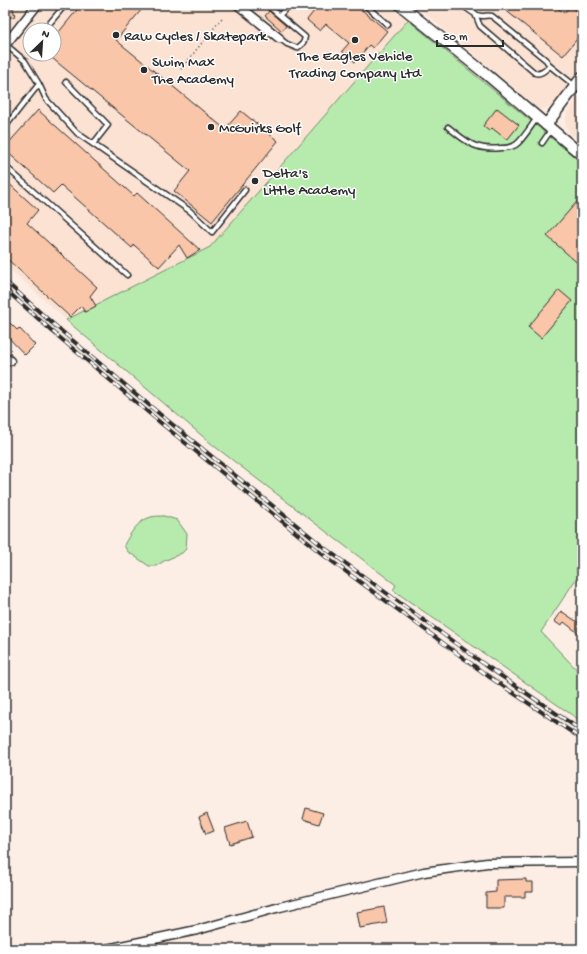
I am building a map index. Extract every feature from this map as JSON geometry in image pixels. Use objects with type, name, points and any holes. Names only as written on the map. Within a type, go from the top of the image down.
[{"type":"street","points":[[5,44],[37,5]]},
{"type":"street","points":[[238,5],[279,38]]},
{"type":"street","points":[[400,5],[582,155]]},
{"type":"street","points":[[549,127],[582,78]]},
{"type":"street","points":[[107,949],[198,930],[280,907],[424,872],[487,863],[582,862]]},
{"type":"lane","points":[[50,22],[64,5]]},
{"type":"lane","points":[[267,5],[305,37],[304,42],[297,48],[287,44],[279,38]]},
{"type":"lane","points":[[280,15],[289,5]]},
{"type":"lane","points":[[365,5],[388,25]]},
{"type":"lane","points":[[462,5],[480,16],[492,16],[546,60],[550,66],[575,87]]},
{"type":"lane","points":[[475,14],[480,26],[535,72],[538,74],[541,73],[550,66]]},
{"type":"lane","points":[[5,44],[25,61],[46,99],[77,133],[190,211],[212,232],[245,190]]},
{"type":"lane","points":[[66,82],[108,125],[93,144]]},
{"type":"lane","points":[[5,127],[39,84]]},
{"type":"lane","points":[[448,127],[471,145],[485,149],[494,149],[514,146],[537,118]]},
{"type":"lane","points":[[542,143],[549,127]]},
{"type":"lane","points":[[5,166],[127,275]]},
{"type":"path","points":[[181,69],[222,18]]},
{"type":"shaded area","points":[[5,5],[387,5],[408,20],[210,247],[66,320],[5,265]]},
{"type":"shaded area","points":[[415,5],[582,5],[582,71],[558,103],[547,108],[539,109]]},
{"type":"shaded area","points":[[582,93],[582,142],[570,133],[565,122],[567,113]]},
{"type":"green space","points":[[408,20],[582,163],[582,583],[576,579],[541,632],[581,674],[582,673],[582,722],[393,590],[396,585],[214,446],[66,320],[210,247]]},
{"type":"green space","points":[[156,516],[164,516],[177,520],[187,534],[186,549],[182,553],[156,566],[149,566],[127,551],[124,545],[131,532],[146,519]]},
{"type":"building","points":[[5,5],[12,5],[15,16],[8,18]]},
{"type":"building","points":[[81,5],[137,5],[142,9],[116,40],[225,129],[241,111],[278,141],[212,222],[174,191],[190,171],[57,62],[62,62],[62,28]]},
{"type":"building","points":[[306,5],[356,5],[387,31],[373,48],[369,45],[355,62],[342,51],[349,43],[326,24],[320,31],[307,20],[314,11]]},
{"type":"building","points":[[499,5],[554,5],[564,13],[570,6],[582,16],[582,33],[563,56]]},
{"type":"building","points":[[269,11],[286,26],[282,31],[265,16]]},
{"type":"building","points":[[497,108],[519,125],[507,140],[492,128],[489,131],[483,126]]},
{"type":"building","points":[[38,110],[134,196],[137,193],[200,250],[187,258],[179,245],[159,267],[134,245],[132,248],[61,185],[53,193],[5,150],[5,147]]},
{"type":"building","points":[[5,180],[38,210],[27,223],[97,287],[90,296],[96,306],[85,312],[81,306],[70,317],[5,257]]},
{"type":"building","points":[[582,196],[582,267],[547,236]]},
{"type":"building","points":[[559,290],[572,301],[541,338],[528,327]]},
{"type":"building","points":[[5,318],[17,330],[19,328],[35,345],[25,355],[5,334]]},
{"type":"building","points":[[561,611],[582,625],[582,636],[564,622],[561,626],[554,621]]},
{"type":"building","points":[[306,808],[323,813],[319,824],[303,819]]},
{"type":"building","points":[[207,813],[214,831],[206,834],[199,817]]},
{"type":"building","points":[[247,821],[252,837],[230,844],[225,828]]},
{"type":"building","points":[[526,879],[526,882],[533,882],[533,892],[525,892],[525,897],[504,897],[504,908],[486,908],[486,893],[496,892],[496,880]]},
{"type":"building","points":[[384,907],[387,923],[360,928],[357,912]]},
{"type":"railway","points":[[5,281],[52,323],[162,416],[326,549],[488,667],[582,731]]},
{"type":"railway","points":[[5,289],[52,331],[162,424],[326,557],[488,676],[582,739]]},
{"type":"place","name":"Raw Cycles / Skatepark","points":[[116,35]]},
{"type":"place","name":"The Eagles Vehicle Trading Company Ltd","points":[[355,40]]},
{"type":"place","name":"Swim Max The Academy","points":[[144,70]]},
{"type":"place","name":"McGuirks Golf","points":[[211,127]]},
{"type":"place","name":"Delta's Little Academy","points":[[255,181]]}]
